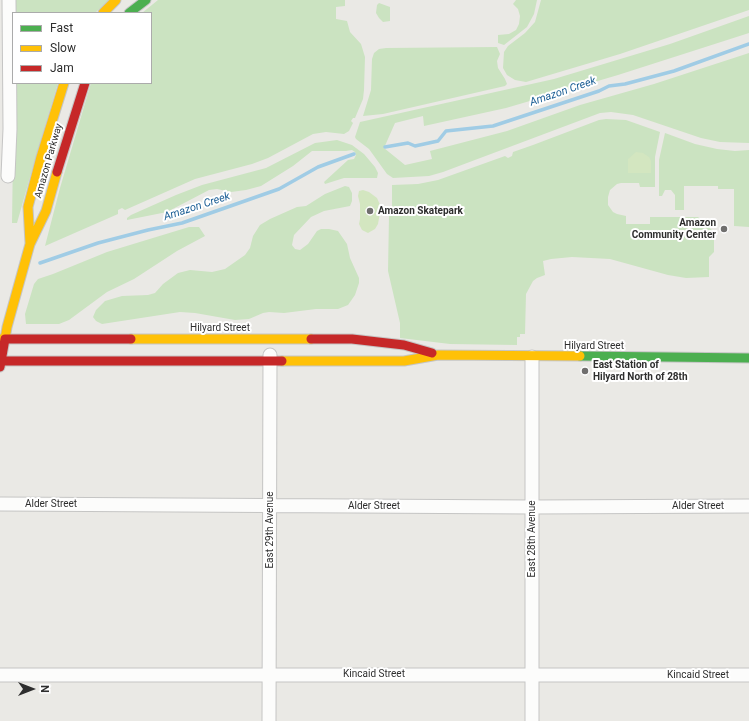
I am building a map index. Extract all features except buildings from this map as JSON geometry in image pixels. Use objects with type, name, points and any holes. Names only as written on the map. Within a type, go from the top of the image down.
[{"type":"main road","points":[[104,12],[116,0]]},
{"type":"main road","points":[[130,12],[146,0]]},
{"type":"main road","name":"Amazon Parkway","points":[[30,244],[28,207],[41,157],[64,84]]},
{"type":"main road","name":"Amazon Parkway","points":[[0,363],[2,339],[7,327],[30,244],[46,211],[60,160],[85,84]]},
{"type":"main road","name":"Hilyard Street","points":[[2,339],[352,339],[404,345],[438,355]]},
{"type":"main road","name":"Hilyard Street","points":[[0,363],[404,361],[438,355],[749,358]]},
{"type":"street","points":[[8,176],[4,156],[10,129],[5,14],[9,0]]},
{"type":"street","name":"East 29th Avenue","points":[[269,721],[271,339]]},
{"type":"street","name":"East 28th Avenue","points":[[532,357],[532,721]]},
{"type":"street","name":"Alder Street","points":[[0,504],[532,507],[749,506]]},
{"type":"street","name":"Kincaid Street","points":[[0,675],[749,675]]},
{"type":"green space","points":[[14,0],[109,0],[96,12],[14,12]]},
{"type":"green space","points":[[158,0],[345,0],[345,6],[336,7],[336,19],[347,21],[350,32],[361,44],[365,57],[363,99],[355,118],[351,121],[353,123],[349,131],[344,134],[326,132],[313,134],[268,158],[252,164],[195,179],[125,210],[122,208],[118,210],[118,214],[45,246],[60,188],[91,84],[152,84],[152,12],[143,12]]},
{"type":"green space","points":[[516,0],[537,0],[534,14],[527,27],[504,45],[498,43],[498,35],[509,34],[516,30],[519,24],[520,16],[518,9],[513,4]]},
{"type":"green space","points":[[541,0],[749,0],[749,10],[620,54],[526,82],[515,80],[507,75],[503,68],[504,52],[508,46],[525,33],[535,22]]},
{"type":"green space","points":[[379,3],[390,7],[390,21],[383,22],[379,18],[376,13],[377,5]]},
{"type":"green space","points":[[749,16],[749,33],[618,75],[506,108],[424,126],[423,116],[395,123],[384,148],[405,165],[432,159],[430,151],[507,131],[580,105],[654,84],[749,53],[749,143],[720,142],[701,138],[633,115],[611,112],[600,113],[443,172],[429,176],[393,178],[387,174],[369,149],[355,137],[360,122],[554,79],[670,44]]},
{"type":"green space","points":[[497,47],[500,54],[497,61],[498,68],[507,84],[505,86],[383,114],[363,116],[371,90],[372,59],[374,53],[379,49]]},
{"type":"green space","points":[[14,84],[58,84],[17,223],[12,223]]},
{"type":"green space","points":[[599,120],[626,120],[660,132],[655,157],[655,187],[640,187],[639,183],[617,184],[610,190],[608,205],[613,212],[626,216],[626,224],[650,224],[650,217],[698,217],[714,232],[714,252],[709,257],[709,277],[686,278],[668,275],[610,259],[572,257],[551,259],[543,261],[545,275],[533,281],[526,294],[525,334],[520,334],[520,337],[517,337],[517,345],[450,344],[400,338],[400,323],[388,271],[389,216],[392,210],[392,185],[418,184],[438,180],[505,156],[508,158],[512,156],[513,152]]},
{"type":"green space","points":[[665,133],[695,144],[717,149],[735,151],[749,150],[749,227],[734,226],[734,189],[718,189],[718,186],[684,186],[684,210],[675,210],[675,195],[671,190],[665,190],[662,196],[659,196],[659,160]]},
{"type":"green space","points":[[337,140],[352,145],[364,154],[375,167],[378,173],[377,178],[344,178],[325,184],[324,182],[348,160],[354,159],[356,155],[355,152],[352,150],[312,151],[293,166],[261,186],[231,192],[217,189],[209,190],[167,212],[127,220],[127,218],[131,215],[202,185],[266,168],[315,143]]},
{"type":"green space","points":[[636,152],[643,153],[649,157],[651,161],[651,173],[628,173],[628,159]]},
{"type":"green space","points":[[345,186],[349,187],[352,193],[352,201],[350,206],[324,211],[311,217],[294,235],[292,245],[295,249],[300,250],[308,244],[317,231],[321,229],[338,231],[347,244],[350,258],[359,278],[355,295],[348,305],[338,309],[316,309],[284,313],[269,312],[249,319],[235,320],[180,312],[102,324],[96,321],[93,317],[96,310],[105,301],[122,296],[148,295],[155,293],[163,284],[178,273],[190,270],[212,272],[225,269],[245,255],[250,248],[253,236],[260,225],[297,207],[306,206],[325,194]]},
{"type":"green space","name":"Amazon Skatepark","points":[[363,190],[369,192],[377,198],[381,207],[378,224],[375,229],[368,233],[362,230],[359,224],[360,204],[358,196],[359,191]]},
{"type":"green space","points":[[189,227],[199,227],[205,236],[177,251],[134,279],[107,292],[69,320],[59,324],[26,324],[25,314],[34,284],[38,279],[107,252]]},
{"type":"waterway","name":"Amazon Creek","points":[[385,147],[408,143],[415,146],[438,141],[446,131],[493,126],[599,91],[609,86],[625,84],[674,71],[749,44]]},
{"type":"waterway","name":"Amazon Creek","points":[[40,263],[98,243],[182,223],[279,189],[318,167],[354,154]]},
{"type":"traffic: fast","points":[[130,12],[146,0]]},
{"type":"traffic: fast","points":[[580,356],[749,358]]},
{"type":"traffic: slow","points":[[104,12],[116,0]]},
{"type":"traffic: slow","points":[[30,243],[28,207],[41,157],[64,84]]},
{"type":"traffic: slow","points":[[0,339],[5,339],[30,244],[46,211],[57,172]]},
{"type":"traffic: slow","points":[[131,339],[311,339]]},
{"type":"traffic: slow","points":[[282,361],[404,361],[438,355],[580,356]]},
{"type":"traffic: jam","points":[[57,172],[85,84]]},
{"type":"traffic: jam","points":[[0,367],[5,339],[131,339]]},
{"type":"traffic: jam","points":[[311,339],[352,339],[404,345],[432,353]]},
{"type":"traffic: jam","points":[[1,361],[282,361]]},
{"type":"place","name":"Amazon Skatepark","points":[[370,211]]},
{"type":"place","name":"Amazon Community Center","points":[[724,229]]},
{"type":"place","name":"East Station of Hilyard North of 28th","points":[[585,371]]}]
